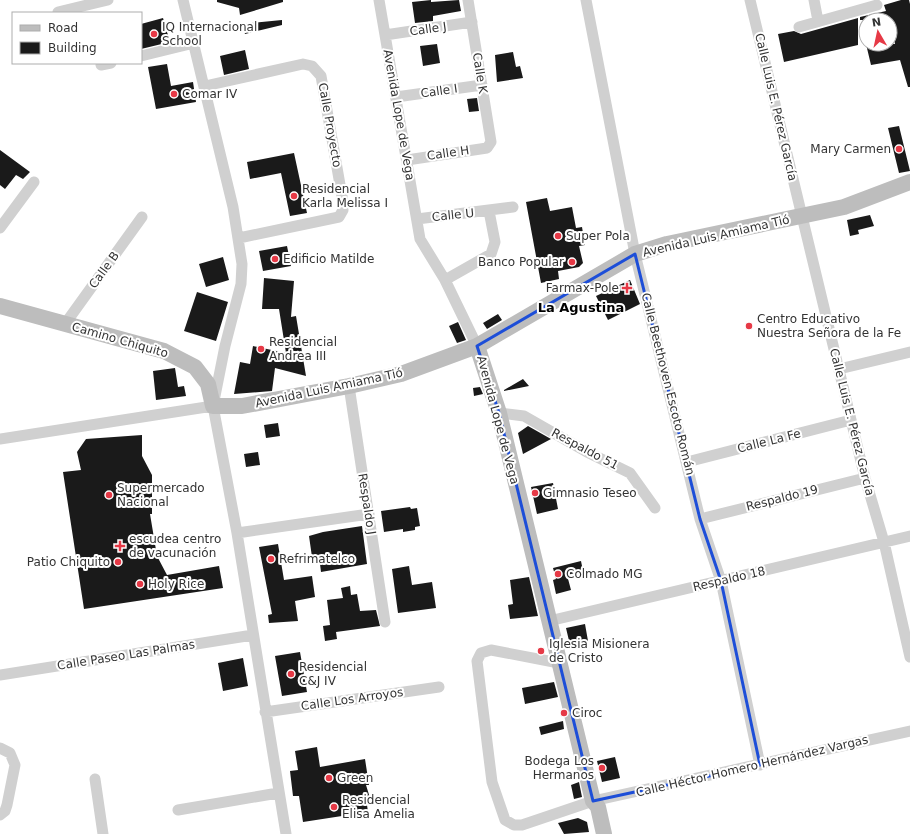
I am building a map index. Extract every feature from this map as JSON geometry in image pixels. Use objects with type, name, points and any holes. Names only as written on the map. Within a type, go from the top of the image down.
[{"type":"main road","name":"Avenida Luis Amiama Tió","points":[[213,406],[242,406],[349,386],[401,374],[477,346],[635,254],[667,244],[844,207],[910,182]]},
{"type":"main road","name":"Camino Chiquito","points":[[0,306],[164,351],[195,367],[208,384],[213,406]]},
{"type":"main road","name":"Avenida Lope de Vega","points":[[477,346],[498,413],[593,801],[598,807],[604,834]]},
{"type":"main road","name":"Avenida Lope de Vega","points":[[593,801],[590,810],[596,834]]},
{"type":"street","points":[[58,12],[108,0]]},
{"type":"street","points":[[183,0],[205,86],[239,238],[242,264],[241,284],[225,346],[213,406],[237,533],[278,793],[286,834]]},
{"type":"street","name":"Avenida Lope de Vega","points":[[379,0],[420,239],[445,280],[477,346]]},
{"type":"street","name":"Calle K","points":[[468,0],[491,142],[489,146]]},
{"type":"street","name":"Calle Beethoven Escoto Román","points":[[586,0],[635,254],[700,519],[721,581],[760,765]]},
{"type":"street","name":"Calle Luis E. Pérez García","points":[[750,0],[838,369],[865,478],[884,542],[910,657]]},
{"type":"street","points":[[814,0],[818,21]]},
{"type":"street","points":[[799,27],[876,5]]},
{"type":"street","name":"Calle J","points":[[385,35],[472,22]]},
{"type":"street","points":[[142,56],[194,43]]},
{"type":"street","name":"Calle Proyecto","points":[[205,86],[303,64],[312,66],[321,76],[343,202],[343,210],[339,217],[239,238]]},
{"type":"street","name":"Calle I","points":[[396,97],[482,85]]},
{"type":"street","name":"Calle H","points":[[407,160],[487,148],[489,146]]},
{"type":"street","points":[[0,228],[34,182]]},
{"type":"street","name":"Calle U","points":[[417,219],[514,207]]},
{"type":"street","name":"Calle U","points":[[445,280],[491,254],[494,248],[494,242],[489,211]]},
{"type":"street","name":"Calle B","points":[[65,324],[142,217]]},
{"type":"street","points":[[838,369],[910,352]]},
{"type":"street","name":"Respaldo J","points":[[349,386],[385,622]]},
{"type":"street","points":[[0,439],[213,406]]},
{"type":"street","name":"Respaldo 51","points":[[498,413],[524,416],[587,452],[630,473],[656,508]]},
{"type":"street","name":"Calle La Fe","points":[[687,462],[851,420]]},
{"type":"street","name":"Respaldo 19","points":[[700,519],[865,478]]},
{"type":"street","points":[[237,533],[369,514]]},
{"type":"street","name":"Respaldo 18","points":[[548,621],[910,536]]},
{"type":"street","name":"Calle Paseo Las Palmas","points":[[0,675],[253,635]]},
{"type":"street","name":"Calle Héctor Homero Hernández Vargas","points":[[559,663],[492,650],[481,653],[477,661],[492,782],[505,820],[514,825],[522,825],[593,801],[910,731]]},
{"type":"street","name":"Calle Los Arroyos","points":[[265,712],[439,686]]},
{"type":"street","points":[[0,748],[10,753],[15,765],[7,805],[5,810],[0,815]]},
{"type":"street","points":[[95,779],[103,834]]},
{"type":"street","points":[[178,810],[278,793]]},
{"type":"highlighted area","points":[[635,254],[700,519],[721,581],[760,765],[593,801],[499,413],[477,346]]},
{"type":"building","points":[[217,0],[283,0],[283,2],[240,15],[239,8],[217,2]]},
{"type":"building","points":[[431,0],[431,2],[459,0],[461,11],[433,16],[433,21],[415,23],[412,2]]},
{"type":"building","points":[[901,0],[909,0],[910,87],[908,87],[900,60],[871,65],[868,52],[898,52],[898,12],[882,12],[886,11],[884,5]]},
{"type":"building","name":"IQ Internacional School","points":[[163,18],[170,42],[142,49],[142,24]]},
{"type":"building","points":[[858,18],[858,45],[784,62],[778,34],[794,31],[801,34]]},
{"type":"building","points":[[282,20],[282,25],[245,34],[242,24]]},
{"type":"building","points":[[437,44],[440,63],[423,66],[420,46]]},
{"type":"building","points":[[245,50],[249,69],[224,75],[220,56]]},
{"type":"building","points":[[513,52],[516,67],[520,66],[523,78],[497,82],[495,55]]},
{"type":"building","name":"Comar IV","points":[[167,64],[171,86],[193,82],[196,102],[156,109],[148,67]]},
{"type":"building","points":[[477,98],[479,111],[469,112],[467,99]]},
{"type":"building","name":"Mary Carmen","points":[[899,126],[910,171],[899,173],[888,128]]},
{"type":"building","points":[[0,150],[30,172],[23,179],[16,175],[5,189],[0,185]]},
{"type":"building","name":"Residencial Karla Melissa I","points":[[294,153],[307,213],[290,216],[281,173],[250,179],[247,162]]},
{"type":"building","name":"Super Pola","points":[[547,198],[550,211],[572,207],[576,228],[582,227],[585,245],[579,246],[583,263],[579,267],[558,271],[559,279],[541,283],[526,202]]},
{"type":"building","points":[[870,215],[874,226],[858,230],[859,234],[850,236],[847,220]]},
{"type":"building","name":"Edificio Matilde","points":[[287,246],[291,266],[263,271],[259,251]]},
{"type":"building","points":[[223,257],[229,280],[206,287],[199,264]]},
{"type":"building","points":[[264,278],[294,281],[291,317],[296,316],[306,376],[275,368],[272,391],[234,394],[240,362],[250,364],[253,346],[286,353],[279,309],[262,309]]},
{"type":"building","points":[[630,280],[640,304],[608,320],[596,296]]},
{"type":"building","points":[[197,292],[228,302],[216,341],[184,331]]},
{"type":"building","points":[[498,314],[502,320],[487,329],[483,323]]},
{"type":"building","points":[[458,322],[466,340],[457,343],[449,326]]},
{"type":"building","points":[[175,368],[178,387],[184,386],[186,396],[156,400],[153,371]]},
{"type":"building","points":[[523,379],[529,386],[504,391],[504,390]]},
{"type":"building","points":[[480,387],[483,394],[474,396],[473,388]]},
{"type":"building","points":[[278,423],[280,436],[266,438],[264,425]]},
{"type":"building","points":[[528,426],[551,439],[523,454],[518,433]]},
{"type":"building","points":[[142,435],[142,456],[152,475],[152,514],[150,514],[157,556],[167,575],[219,566],[223,588],[84,609],[63,472],[81,470],[77,452],[86,439]]},
{"type":"building","points":[[258,452],[260,465],[246,467],[244,454]]},
{"type":"building","points":[[553,483],[558,509],[537,514],[531,487]]},
{"type":"building","points":[[410,507],[411,509],[417,508],[420,526],[415,527],[415,530],[403,532],[403,529],[384,532],[381,511]]},
{"type":"building","points":[[362,526],[367,564],[321,572],[319,556],[312,557],[309,536],[323,532]]},
{"type":"building","points":[[278,544],[284,580],[312,576],[315,597],[295,601],[298,621],[269,623],[268,615],[272,614],[259,547]]},
{"type":"building","points":[[581,561],[583,571],[567,575],[571,590],[556,594],[553,580],[556,579],[553,568]]},
{"type":"building","points":[[409,566],[412,585],[432,582],[436,608],[398,613],[392,569]]},
{"type":"building","points":[[529,577],[538,616],[510,619],[508,605],[513,604],[510,580]]},
{"type":"building","points":[[350,586],[351,595],[357,594],[360,611],[376,610],[380,626],[336,632],[337,639],[325,641],[323,626],[330,625],[327,600],[343,598],[341,588]]},
{"type":"building","points":[[585,624],[588,641],[570,645],[566,628]]},
{"type":"building","name":"Residencial C&J IV","points":[[300,652],[307,692],[282,696],[275,656]]},
{"type":"building","points":[[243,658],[248,686],[223,691],[218,663]]},
{"type":"building","points":[[554,682],[558,697],[525,704],[522,688]]},
{"type":"building","points":[[563,721],[564,729],[541,735],[539,727]]},
{"type":"building","points":[[317,747],[320,767],[365,759],[369,785],[366,785],[370,798],[366,798],[368,812],[303,822],[299,796],[293,796],[290,771],[298,770],[295,751]]},
{"type":"building","points":[[615,757],[620,778],[602,782],[597,761]]},
{"type":"building","points":[[579,782],[582,797],[574,799],[571,785]]},
{"type":"building","points":[[578,818],[587,822],[589,832],[564,834],[558,823]]},
{"type":"place","name":"IQ Internacional School","points":[[154,34]]},
{"type":"place","name":"Comar IV","points":[[174,94]]},
{"type":"place","name":"Mary Carmen","points":[[899,149]]},
{"type":"place","name":"Residencial Karla Melissa I","points":[[294,196]]},
{"type":"place","name":"Super Pola","points":[[558,236]]},
{"type":"place","name":"Edificio Matilde","points":[[275,259]]},
{"type":"place","name":"Banco Popular","points":[[572,262]]},
{"type":"place","name":"Farmax-Pole","points":[[627,288]]},
{"type":"place","name":"Centro Educativo Nuestra Señora de la Fe","points":[[749,326]]},
{"type":"place","name":"Residencial Andrea III","points":[[261,349]]},
{"type":"place","name":"Gimnasio Teseo","points":[[535,493]]},
{"type":"place","name":"Supermercado Nacional","points":[[109,495]]},
{"type":"place","name":"escudea centro de vacunación","points":[[120,546]]},
{"type":"place","name":"Refrimatelco","points":[[271,559]]},
{"type":"place","name":"Patio Chiquito","points":[[118,562]]},
{"type":"place","name":"Colmado MG","points":[[558,574]]},
{"type":"place","name":"Holy Rice","points":[[140,584]]},
{"type":"place","name":"Iglesia Misionera de Cristo","points":[[541,651]]},
{"type":"place","name":"Residencial C&J IV","points":[[291,674]]},
{"type":"place","name":"Ciroc","points":[[564,713]]},
{"type":"place","name":"Bodega Los Hermanos","points":[[602,768]]},
{"type":"place","name":"Green","points":[[329,778]]},
{"type":"place","name":"Residencial Elisa Amelia","points":[[334,807]]},
{"type":"district","name":"La Agustina","points":[[581,307]]}]
